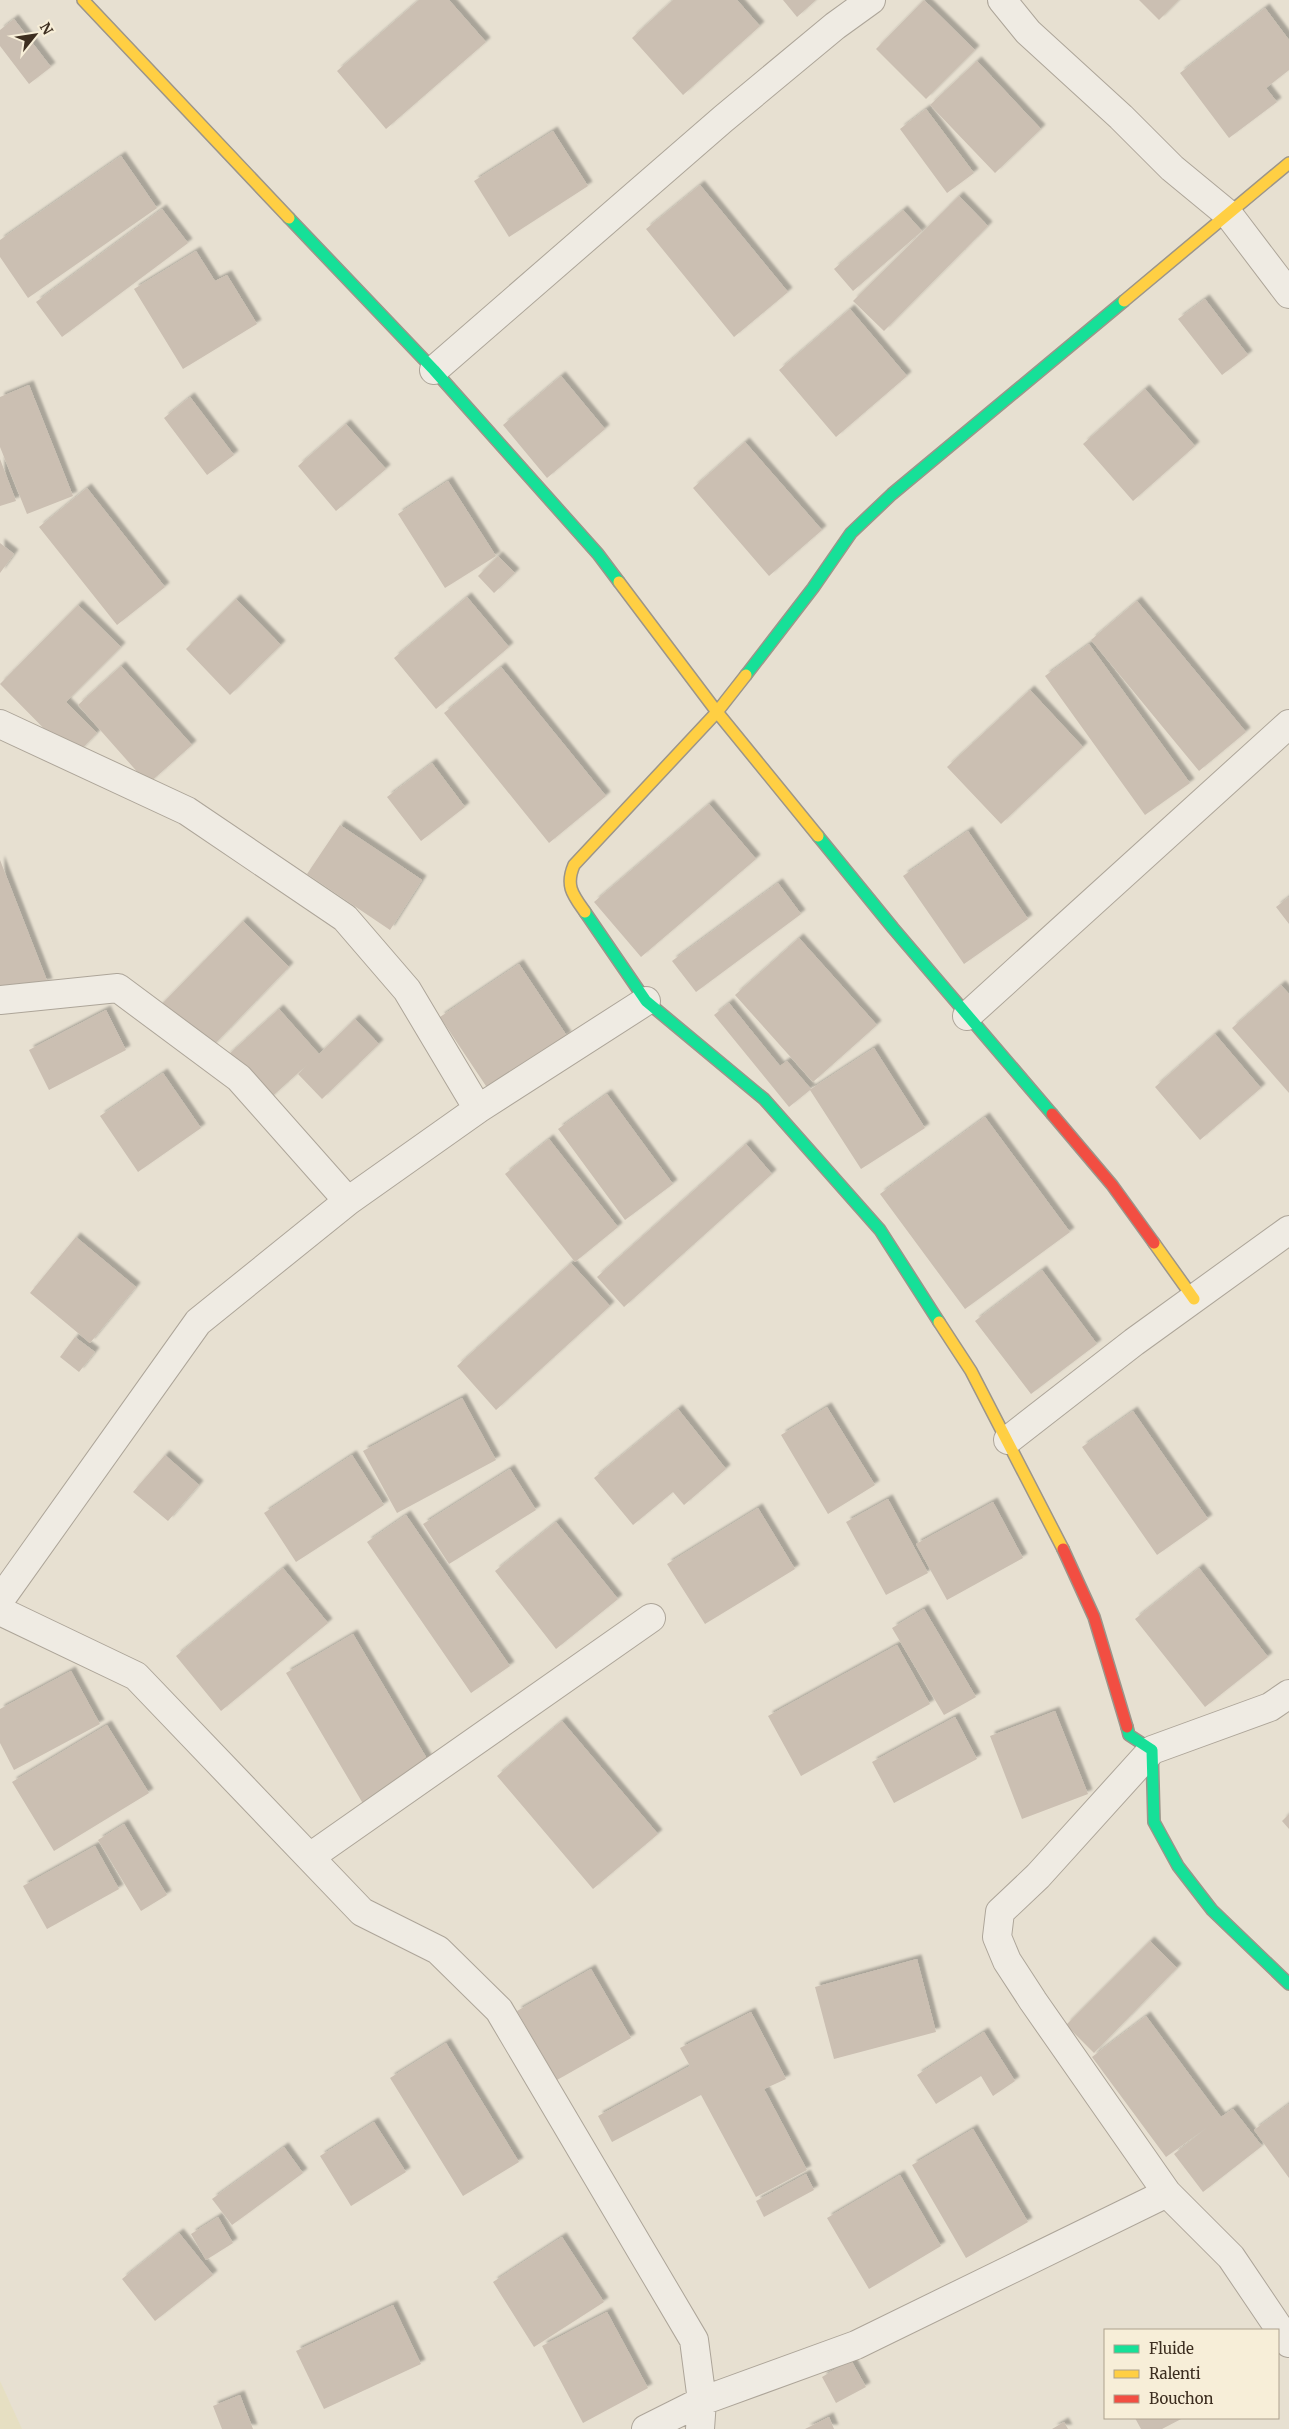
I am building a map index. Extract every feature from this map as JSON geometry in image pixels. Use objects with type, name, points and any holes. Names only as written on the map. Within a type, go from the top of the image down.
[{"type":"street","points":[[83,0],[170,95],[434,370],[598,554],[717,712],[968,1016],[1112,1184],[1194,1300]]},
{"type":"street","points":[[434,370],[723,119],[835,26],[871,0]]},
{"type":"street","points":[[1002,0],[1028,32],[1121,117],[1172,168],[1229,215],[1289,294]]},
{"type":"street","points":[[1152,1750],[1128,1735],[1094,1616],[1059,1540],[1008,1440],[971,1370],[880,1230],[764,1099],[646,1001],[572,893],[568,877],[574,865],[717,712],[813,588],[851,533],[892,494],[1229,215],[1289,163]]},
{"type":"street","points":[[0,724],[187,812],[345,918],[407,990],[478,1109]]},
{"type":"street","points":[[968,1016],[1289,724]]},
{"type":"street","points":[[0,1000],[118,988],[239,1078],[348,1201]]},
{"type":"street","points":[[0,1600],[198,1322],[348,1201],[478,1109],[646,1001]]},
{"type":"street","points":[[1008,1440],[1134,1342],[1289,1230]]},
{"type":"street","points":[[0,1611],[136,1676],[362,1912],[438,1950],[499,2010],[694,2340],[702,2401],[700,2429]]},
{"type":"street","points":[[310,1857],[651,1618]]},
{"type":"street","points":[[1289,1694],[1270,1707],[1152,1750],[1038,1876],[1000,1912],[998,1937],[1007,1961],[1033,2001],[1167,2193],[1232,2257],[1289,2343]]},
{"type":"street","points":[[1152,1750],[1154,1822],[1178,1866],[1212,1910],[1289,1984]]},
{"type":"street","points":[[646,2429],[702,2401],[856,2345],[1167,2193]]},
{"type":"shaded area","points":[[0,2381],[22,2429],[0,2429]]},
{"type":"building","points":[[419,0],[449,0],[486,42],[386,129],[337,71]]},
{"type":"building","points":[[673,0],[737,0],[760,26],[683,95],[632,38]]},
{"type":"building","points":[[783,0],[816,0],[797,17]]},
{"type":"building","points":[[924,0],[975,50],[926,99],[876,49]]},
{"type":"building","points":[[1139,0],[1179,0],[1159,20]]},
{"type":"building","points":[[1265,8],[1289,40],[1289,70],[1266,88],[1277,102],[1229,138],[1180,73]]},
{"type":"building","points":[[14,19],[51,67],[29,84],[0,46],[0,30]]},
{"type":"building","points":[[977,61],[1041,129],[995,173],[930,105]]},
{"type":"building","points":[[926,109],[974,173],[947,193],[900,129]]},
{"type":"building","points":[[553,131],[588,186],[509,237],[474,181]]},
{"type":"building","points":[[121,156],[157,208],[28,298],[0,257],[0,240]]},
{"type":"building","points":[[700,185],[788,292],[734,337],[646,229]]},
{"type":"building","points":[[959,196],[988,226],[884,331],[853,301]]},
{"type":"building","points":[[162,209],[188,243],[62,337],[36,302]]},
{"type":"building","points":[[903,210],[922,231],[853,291],[834,269]]},
{"type":"building","points":[[196,251],[215,281],[227,275],[257,324],[183,369],[134,289]]},
{"type":"building","points":[[1205,299],[1248,355],[1222,375],[1178,319]]},
{"type":"building","points":[[850,309],[907,376],[836,437],[779,370]]},
{"type":"building","points":[[561,376],[605,429],[547,478],[503,425]]},
{"type":"building","points":[[29,385],[73,496],[27,514],[0,447],[0,397]]},
{"type":"building","points":[[1145,389],[1195,446],[1133,501],[1083,444]]},
{"type":"building","points":[[190,397],[234,455],[207,475],[164,418]]},
{"type":"building","points":[[346,424],[386,469],[336,511],[298,466]]},
{"type":"building","points":[[745,442],[822,530],[769,576],[693,488]]},
{"type":"building","points":[[0,459],[16,501],[0,506]]},
{"type":"building","points":[[448,481],[496,556],[445,588],[398,514]]},
{"type":"building","points":[[87,488],[165,587],[117,625],[39,527]]},
{"type":"building","points":[[0,543],[14,554],[0,573]]},
{"type":"building","points":[[498,556],[515,573],[494,593],[478,576]]},
{"type":"building","points":[[467,597],[509,647],[436,709],[394,658]]},
{"type":"building","points":[[236,599],[281,645],[230,695],[186,649]]},
{"type":"building","points":[[1137,601],[1246,732],[1199,771],[1091,640]]},
{"type":"building","points":[[78,605],[121,647],[66,702],[97,733],[73,758],[0,684]]},
{"type":"building","points":[[1089,644],[1190,783],[1145,815],[1045,676]]},
{"type":"building","points":[[121,666],[192,745],[148,784],[78,705]]},
{"type":"building","points":[[501,667],[606,796],[549,843],[444,713]]},
{"type":"building","points":[[1030,690],[1083,747],[1001,824],[947,767]]},
{"type":"building","points":[[432,763],[465,807],[421,841],[387,797]]},
{"type":"building","points":[[709,804],[756,859],[641,957],[594,902]]},
{"type":"building","points":[[340,825],[422,880],[390,930],[307,874]]},
{"type":"building","points":[[968,831],[1028,919],[964,964],[903,876]]},
{"type":"building","points":[[0,860],[48,983],[0,993]]},
{"type":"building","points":[[778,883],[801,914],[696,992],[672,961]]},
{"type":"building","points":[[1289,897],[1289,924],[1276,907]]},
{"type":"building","points":[[243,921],[289,967],[205,1054],[158,1008]]},
{"type":"building","points":[[799,938],[877,1025],[813,1082],[735,995]]},
{"type":"building","points":[[519,964],[567,1036],[488,1089],[440,1017]]},
{"type":"building","points":[[1281,985],[1289,994],[1289,1093],[1232,1028]]},
{"type":"building","points":[[729,1003],[780,1066],[787,1061],[811,1089],[874,1048],[925,1128],[861,1169],[810,1090],[789,1107],[714,1015]]},
{"type":"building","points":[[279,1009],[319,1054],[355,1019],[379,1044],[322,1099],[298,1074],[308,1064],[266,1102],[226,1057]]},
{"type":"building","points":[[106,1010],[126,1050],[49,1090],[29,1050]]},
{"type":"building","points":[[1215,1034],[1261,1088],[1200,1140],[1155,1087]]},
{"type":"building","points":[[163,1073],[201,1128],[138,1172],[100,1116]]},
{"type":"building","points":[[607,1094],[673,1184],[625,1220],[558,1129]]},
{"type":"building","points":[[985,1117],[1070,1232],[965,1309],[880,1194]]},
{"type":"building","points":[[549,1139],[618,1227],[575,1262],[505,1174]]},
{"type":"building","points":[[746,1144],[772,1174],[624,1307],[597,1277]]},
{"type":"building","points":[[76,1237],[136,1287],[90,1343],[30,1293]]},
{"type":"building","points":[[571,1263],[610,1306],[496,1410],[457,1366]]},
{"type":"building","points":[[1042,1270],[1097,1344],[1031,1394],[975,1321]]},
{"type":"building","points":[[75,1337],[95,1352],[79,1372],[60,1357]]},
{"type":"building","points":[[462,1398],[496,1460],[397,1513],[363,1451]]},
{"type":"building","points":[[827,1407],[875,1485],[828,1514],[781,1435]]},
{"type":"building","points":[[678,1409],[726,1469],[684,1505],[673,1492],[633,1525],[594,1478]]},
{"type":"building","points":[[1133,1411],[1208,1519],[1157,1555],[1082,1447]]},
{"type":"building","points":[[165,1455],[199,1485],[168,1521],[133,1492]]},
{"type":"building","points":[[352,1455],[384,1505],[296,1562],[264,1513]]},
{"type":"building","points":[[510,1469],[536,1510],[449,1564],[423,1524]]},
{"type":"building","points":[[888,1499],[928,1573],[886,1595],[846,1522]]},
{"type":"building","points":[[993,1502],[1023,1558],[947,1600],[916,1544]]},
{"type":"building","points":[[758,1508],[795,1569],[705,1624],[667,1564]]},
{"type":"building","points":[[406,1515],[510,1666],[471,1693],[367,1542]]},
{"type":"building","points":[[556,1522],[618,1599],[556,1649],[495,1571]]},
{"type":"building","points":[[283,1568],[328,1623],[221,1711],[176,1656]]},
{"type":"building","points":[[1199,1568],[1268,1657],[1205,1707],[1135,1619]]},
{"type":"building","points":[[924,1609],[976,1697],[944,1715],[892,1628]]},
{"type":"building","points":[[353,1634],[432,1767],[365,1807],[286,1673]]},
{"type":"building","points":[[897,1645],[930,1704],[801,1776],[768,1716]]},
{"type":"building","points":[[71,1671],[100,1724],[14,1770],[0,1743],[0,1709]]},
{"type":"building","points":[[1055,1711],[1088,1794],[1022,1819],[990,1736]]},
{"type":"building","points":[[955,1717],[977,1759],[894,1803],[872,1762]]},
{"type":"building","points":[[562,1721],[658,1834],[593,1889],[497,1776]]},
{"type":"building","points":[[107,1725],[149,1793],[54,1851],[12,1782]]},
{"type":"building","points":[[1289,1814],[1289,1829],[1282,1821]]},
{"type":"building","points":[[124,1824],[167,1895],[141,1911],[98,1840]]},
{"type":"building","points":[[95,1846],[119,1889],[47,1929],[23,1886]]},
{"type":"building","points":[[1150,1941],[1177,1968],[1094,2053],[1066,2025]]},
{"type":"building","points":[[917,1959],[936,2032],[834,2059],[815,1987]]},
{"type":"building","points":[[591,1969],[631,2038],[557,2080],[517,2011]]},
{"type":"building","points":[[751,2012],[786,2079],[764,2089],[807,2170],[756,2197],[701,2095],[612,2142],[598,2116],[690,2066],[680,2048]]},
{"type":"building","points":[[1146,2016],[1221,2117],[1233,2109],[1262,2146],[1203,2192],[1174,2154],[1209,2126],[1166,2157],[1092,2057]]},
{"type":"building","points":[[984,2032],[1015,2081],[993,2096],[981,2076],[936,2104],[917,2075]]},
{"type":"building","points":[[446,2043],[519,2162],[463,2196],[390,2078]]},
{"type":"building","points":[[1289,2104],[1289,2178],[1254,2130]]},
{"type":"building","points":[[374,2122],[406,2172],[351,2206],[320,2156]]},
{"type":"building","points":[[973,2129],[1028,2222],[966,2258],[912,2165]]},
{"type":"building","points":[[284,2147],[303,2173],[232,2225],[212,2199]]},
{"type":"building","points":[[806,2174],[814,2190],[764,2217],[756,2201]]},
{"type":"building","points":[[900,2175],[941,2246],[869,2289],[827,2218]]},
{"type":"building","points":[[218,2217],[233,2243],[206,2260],[191,2234]]},
{"type":"building","points":[[179,2233],[213,2275],[155,2321],[122,2279]]},
{"type":"building","points":[[562,2237],[604,2302],[534,2347],[493,2282]]},
{"type":"building","points":[[393,2305],[421,2364],[324,2409],[296,2351]]},
{"type":"building","points":[[607,2312],[648,2388],[583,2423],[542,2346]]},
{"type":"building","points":[[851,2360],[866,2387],[836,2403],[822,2377]]},
{"type":"building","points":[[240,2395],[253,2429],[222,2429],[213,2406]]},
{"type":"building","points":[[829,2417],[834,2429],[805,2429]]},
{"type":"building","points":[[1136,2419],[1181,2419],[1162,2429],[1141,2429]]},
{"type":"building","points":[[1064,2422],[1068,2429],[1052,2429]]},
{"type":"traffic: fast","points":[[289,218],[434,370],[598,554],[619,582]]},
{"type":"traffic: fast","points":[[746,675],[813,588],[851,533],[892,494],[1124,301]]},
{"type":"traffic: fast","points":[[818,836],[893,928],[1052,1114]]},
{"type":"traffic: fast","points":[[585,912],[646,1001],[764,1099],[880,1230],[939,1322]]},
{"type":"traffic: fast","points":[[1127,1727],[1129,1735],[1152,1750],[1154,1822],[1178,1866],[1212,1910],[1289,1984]]},
{"type":"traffic: slow","points":[[83,0],[289,218]]},
{"type":"traffic: slow","points":[[1124,301],[1289,163]]},
{"type":"traffic: slow","points":[[619,582],[717,712],[818,836]]},
{"type":"traffic: slow","points":[[585,912],[570,885],[571,872],[574,865],[717,712],[746,675]]},
{"type":"traffic: slow","points":[[1154,1243],[1194,1299]]},
{"type":"traffic: slow","points":[[939,1322],[971,1371],[1063,1549]]},
{"type":"traffic: jam","points":[[1052,1114],[1112,1185],[1154,1243]]},
{"type":"traffic: jam","points":[[1063,1549],[1094,1617],[1127,1727]]}]
